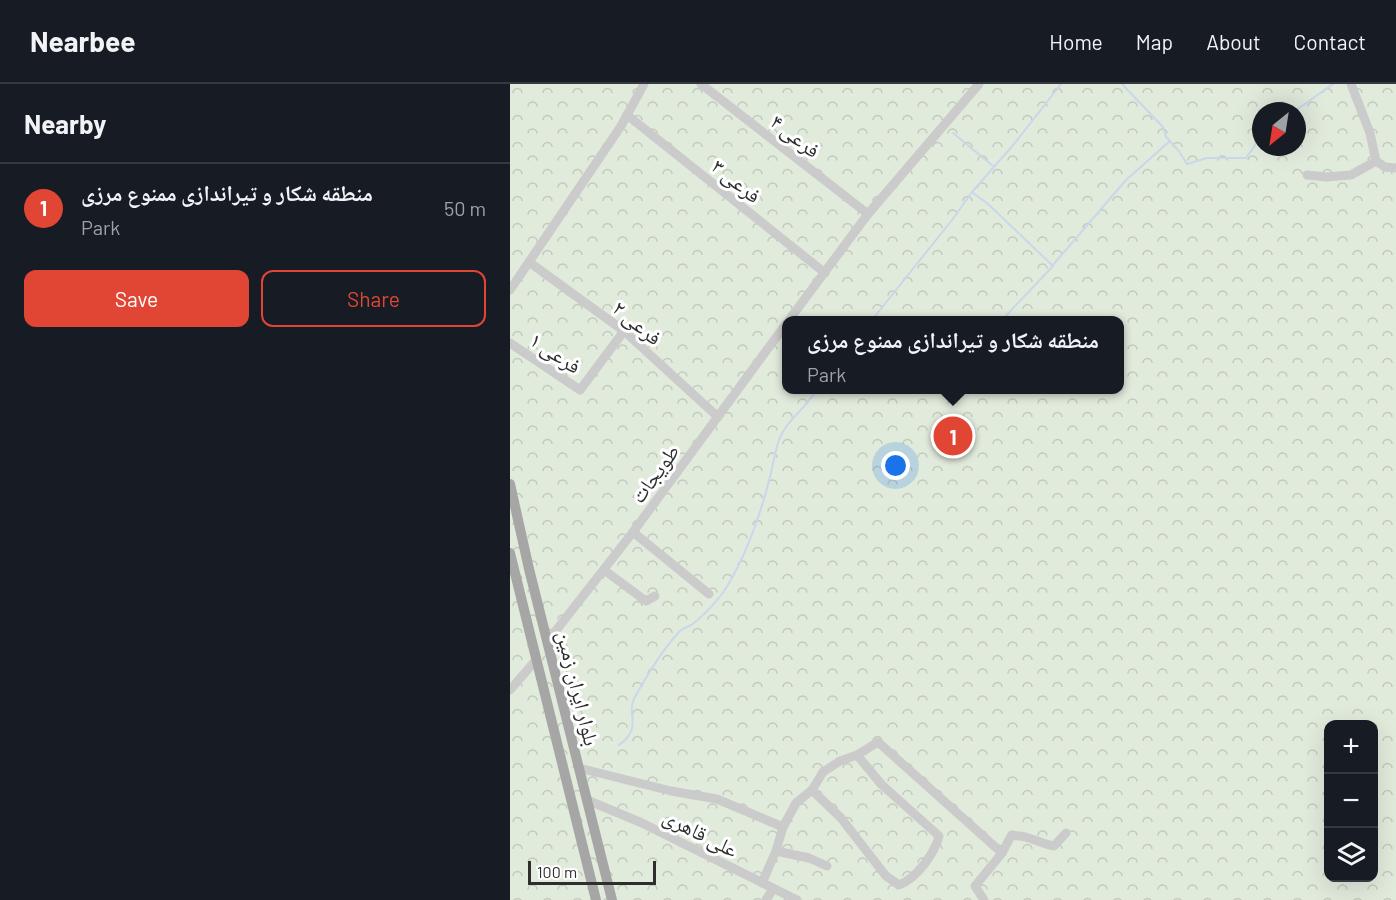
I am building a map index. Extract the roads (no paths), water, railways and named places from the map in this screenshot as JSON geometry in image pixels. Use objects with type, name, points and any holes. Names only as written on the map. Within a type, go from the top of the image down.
[{"type":"main road","name":"بلوار ایران زمین","points":[[510,484],[612,900]]},
{"type":"main road","name":"بلوار ایران زمین","points":[[510,554],[596,900]]},
{"type":"street","points":[[510,290],[627,115],[644,84]]},
{"type":"street","name":"فرعی ۴","points":[[701,84],[868,214]]},
{"type":"street","name":"طویجات","points":[[793,316],[868,214],[979,84]]},
{"type":"street","points":[[1351,84],[1370,133],[1376,161],[1385,167],[1396,168]]},
{"type":"street","name":"فرعی ۳","points":[[627,115],[825,273]]},
{"type":"street","points":[[1307,175],[1326,177],[1351,174],[1376,161]]},
{"type":"street","name":"فرعی ۲","points":[[529,262],[624,331],[718,417]]},
{"type":"street","name":"طویجات","points":[[548,642],[633,532],[782,330]]},
{"type":"street","name":"فرعی ۱","points":[[510,343],[580,390],[624,331]]},
{"type":"street","points":[[633,532],[709,594]]},
{"type":"street","points":[[604,570],[646,601],[655,596]]},
{"type":"street","points":[[510,690],[536,660]]},
{"type":"street","points":[[762,884],[783,827],[796,803],[812,790],[824,772],[840,761],[878,742],[1002,853]]},
{"type":"street","points":[[812,790],[841,818],[886,876],[899,885],[907,882],[937,844],[939,836],[882,785],[856,755]]},
{"type":"street","points":[[579,768],[671,791],[717,799],[783,827]]},
{"type":"street","name":"علی قاهری","points":[[587,800],[642,822],[796,900]]},
{"type":"street","points":[[984,900],[975,886],[1002,853],[1011,836],[1021,835],[1054,846],[1066,833]]},
{"type":"street","points":[[776,851],[809,858],[827,866]]},
{"type":"street","points":[[766,900],[773,889]]},
{"type":"waterway","points":[[875,316],[972,192],[1015,143],[1061,84]]},
{"type":"waterway","points":[[1122,84],[1163,127],[1166,137],[1187,164],[1207,158],[1246,158],[1252,150]]},
{"type":"waterway","points":[[1306,103],[1333,84]]},
{"type":"waterway","points":[[953,133],[993,166]]},
{"type":"waterway","points":[[1053,265],[1126,180],[1170,141]]},
{"type":"waterway","points":[[972,192],[988,204],[1053,266],[1006,316]]},
{"type":"waterway","points":[[619,745],[631,732],[632,703],[655,664],[678,633],[705,613],[730,582],[755,527],[782,433],[813,394]]},
{"type":"place","name":"منطقه شکار و تیراندازی ممنوع مرزی","points":[[953,436]]}]
